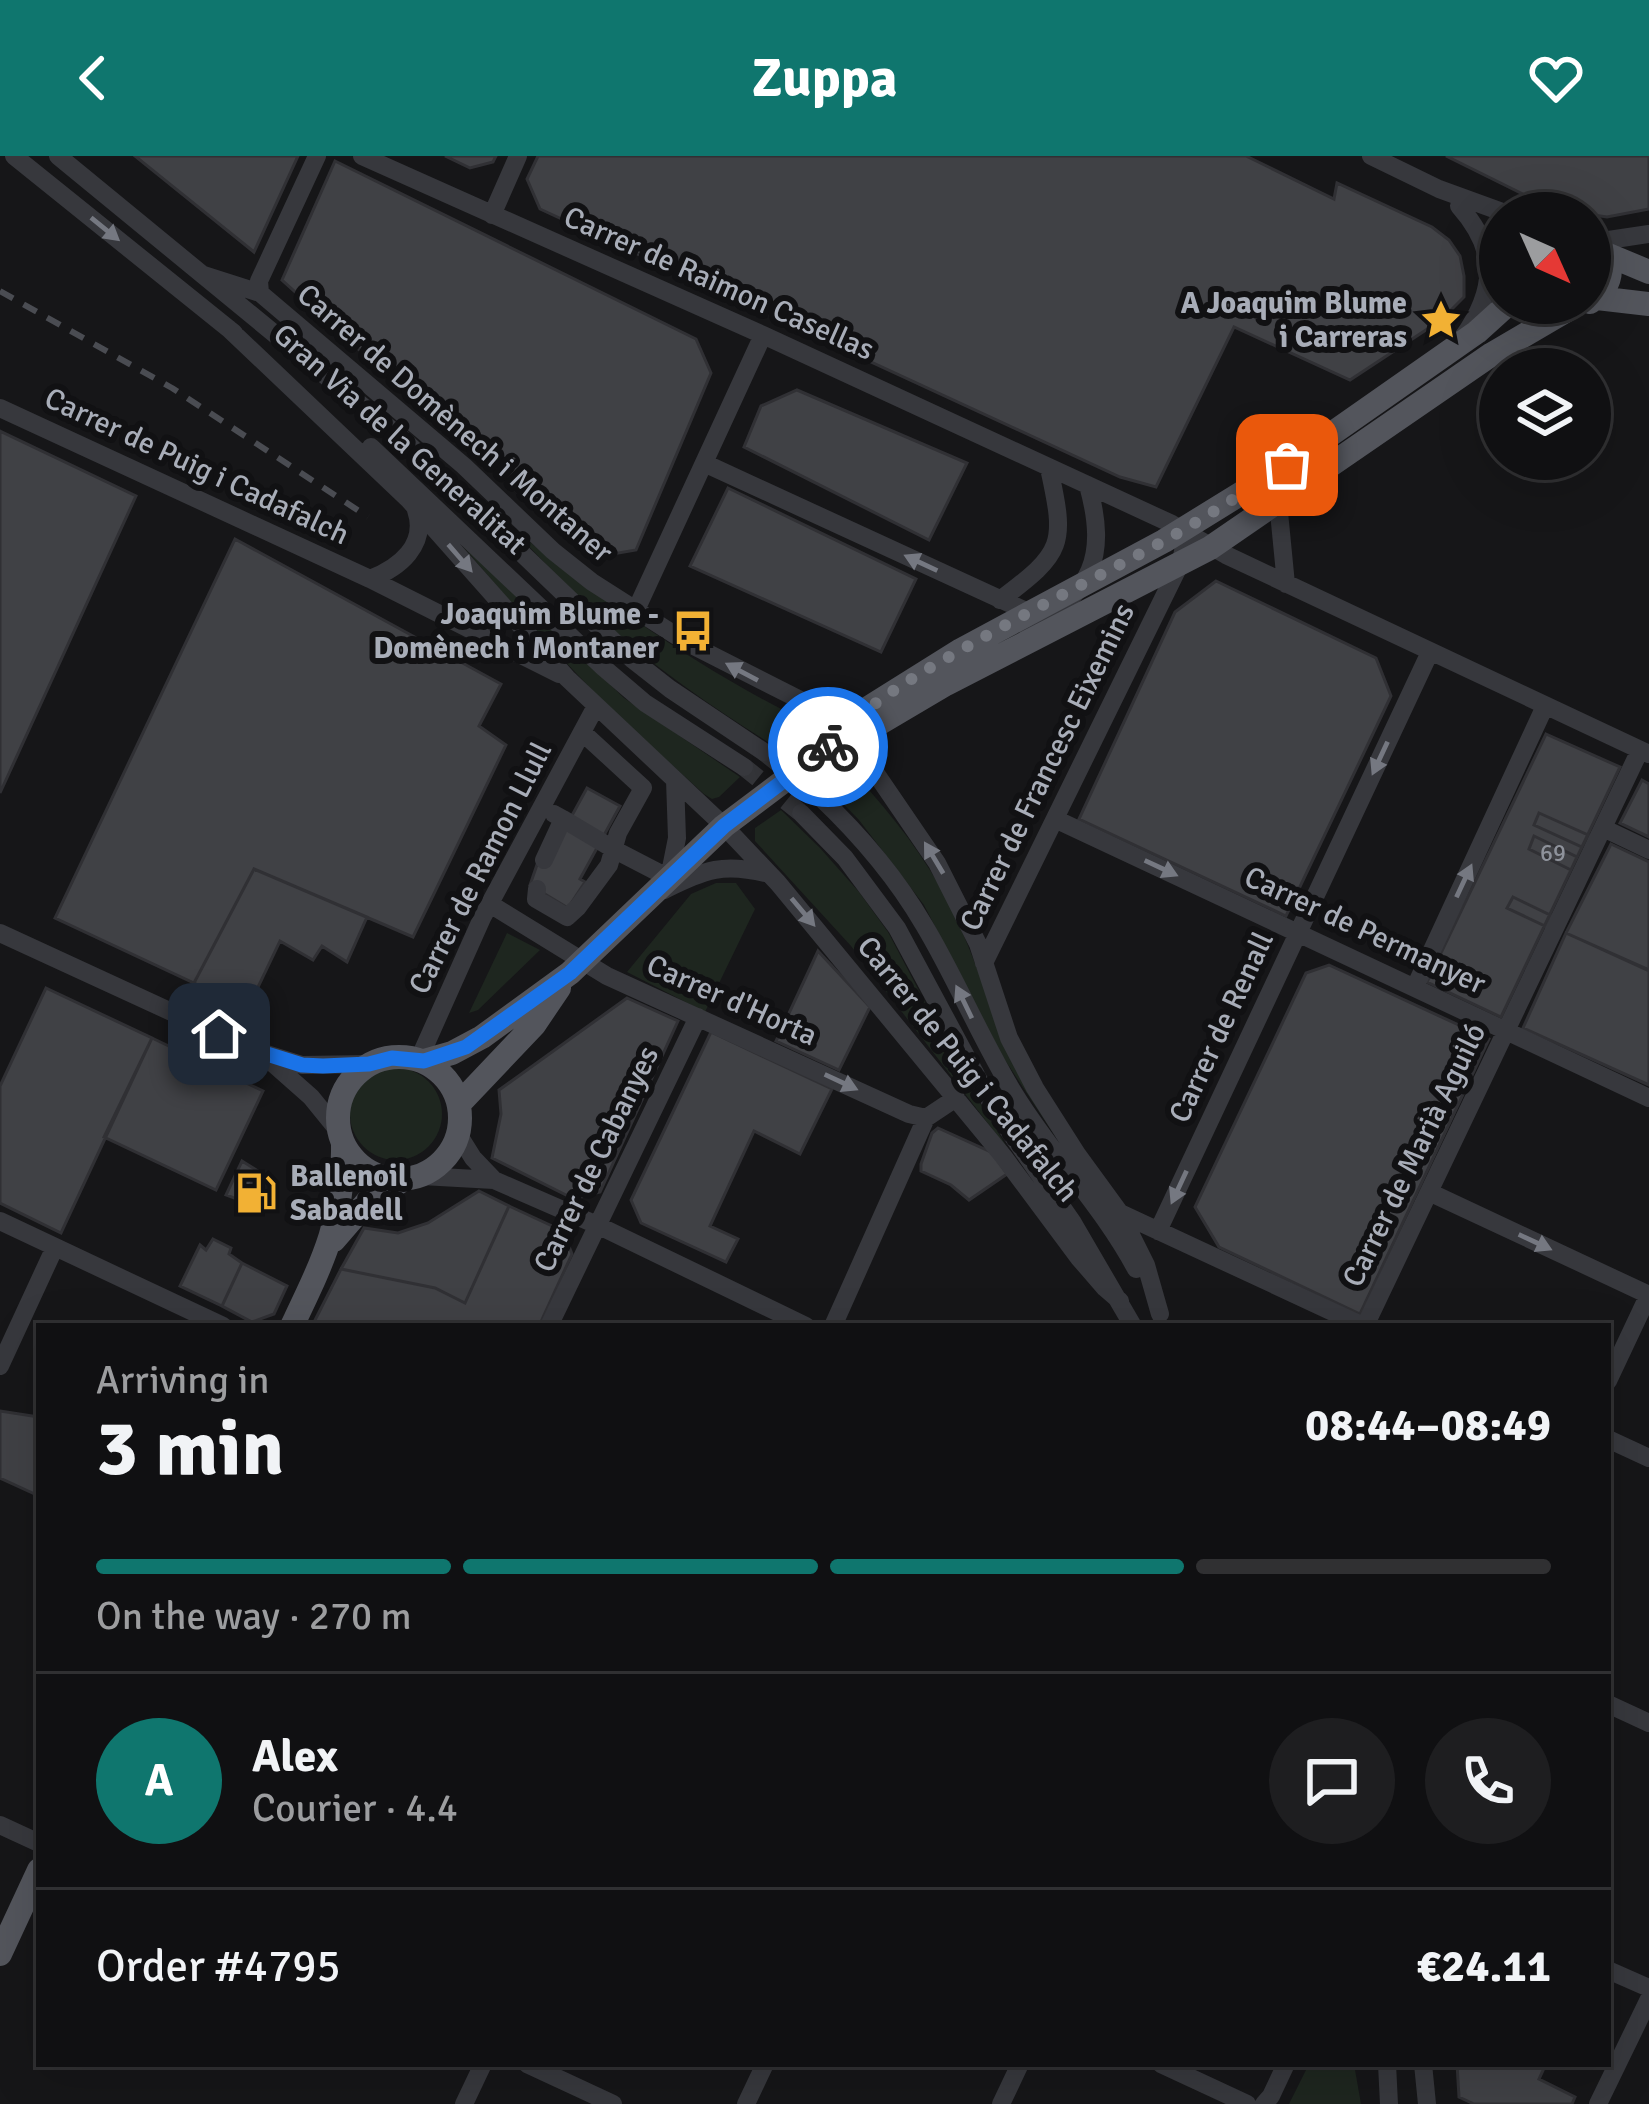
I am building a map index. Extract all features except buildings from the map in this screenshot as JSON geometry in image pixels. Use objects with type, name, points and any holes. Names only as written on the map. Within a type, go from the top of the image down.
[{"type":"main road","points":[[1611,252],[1649,272]]},
{"type":"main road","points":[[1611,303],[1649,304]]},
{"type":"main road","points":[[293,1323],[329,1247],[343,1188],[340,1137],[345,1091],[358,1073],[369,1064],[392,1058],[422,1060],[466,1047],[576,967],[724,826],[840,739],[878,702],[1028,612],[1184,529],[1287,465],[1486,324]]},
{"type":"main road","points":[[840,739],[1210,548],[1492,354],[1544,324]]},
{"type":"main road","points":[[459,1104],[534,1024],[576,967]]},
{"type":"main road","points":[[329,1247],[367,1203],[449,1153],[458,1134],[459,1104],[448,1081],[422,1060]]},
{"type":"main road","points":[[340,1137],[366,1170],[377,1176],[413,1178]]},
{"type":"main road","points":[[0,1954],[36,1876]]},
{"type":"street","name":"Gran Via de la Generalitat","points":[[14,156],[399,472],[604,668],[646,703],[744,767]]},
{"type":"street","name":"Gran Via de la Generalitat","points":[[58,156],[405,441],[633,660],[764,752]]},
{"type":"street","points":[[71,156],[121,207]]},
{"type":"street","name":"Carrer de Domènech i Montaner","points":[[260,293],[260,281],[317,156]]},
{"type":"street","name":"Carrer de Raimon Casellas","points":[[362,156],[1184,529],[1210,548],[1645,752]]},
{"type":"street","points":[[492,214],[518,156]]},
{"type":"street","points":[[1371,156],[1479,204]]},
{"type":"street","points":[[1439,189],[1479,224]]},
{"type":"street","points":[[1456,346],[1480,310],[1489,284],[1485,247],[1460,206]]},
{"type":"street","points":[[1611,242],[1649,234]]},
{"type":"street","name":"Carrer de Domènech i Montaner","points":[[205,274],[260,293],[464,466],[553,550],[636,610],[749,676],[826,713],[840,739],[890,792],[938,863],[978,944],[1009,1038],[1035,1088],[1120,1214],[1145,1265],[1163,1320]]},
{"type":"street","name":"Carrer de Puig i Cadafalch","points":[[228,328],[414,506],[567,678],[770,874],[956,1098],[1127,1318]]},
{"type":"street","points":[[636,610],[763,335]]},
{"type":"street","name":"Carrer de Puig i Cadafalch","points":[[0,408],[370,579],[567,678]]},
{"type":"street","points":[[704,463],[1028,612]]},
{"type":"street","points":[[1000,599],[1053,554],[1061,522],[1049,468]]},
{"type":"street","points":[[980,667],[1066,605],[1087,581],[1097,519],[1088,485]]},
{"type":"street","points":[[1278,502],[1286,584]]},
{"type":"street","name":"Carrer de Puig i Cadafalch","points":[[370,579],[398,566],[415,546],[420,522],[414,506]]},
{"type":"street","name":"Carrer de Francesc Eixemins","points":[[984,963],[1180,562],[1184,529]]},
{"type":"street","name":"Carrer de Renall","points":[[1159,1231],[1430,652]]},
{"type":"street","name":"Carrer de Ramon Llull","points":[[422,1060],[490,904],[596,706]]},
{"type":"street","points":[[1415,987],[1545,706]]},
{"type":"street","points":[[537,889],[536,899],[567,916],[596,886],[643,788],[582,732]]},
{"type":"street","name":"Carrer de Marià Aguiló","points":[[1365,1323],[1603,828],[1645,752]]},
{"type":"street","points":[[542,807],[669,878],[676,838],[675,780]]},
{"type":"street","points":[[820,797],[879,859],[909,902],[1017,1099],[1126,1252],[1163,1320]]},
{"type":"street","points":[[801,813],[881,904],[996,1112],[1073,1223],[1127,1318]]},
{"type":"street","points":[[544,860],[563,819]]},
{"type":"street","name":"Carrer de Permanyer","points":[[1055,819],[1649,1098]]},
{"type":"street","points":[[1603,828],[1649,850]]},
{"type":"street","points":[[649,897],[708,870],[730,867],[770,874]]},
{"type":"street","name":"Carrer d'Horta","points":[[490,904],[576,967],[607,976],[918,1116]]},
{"type":"street","points":[[0,933],[254,1050],[302,1065],[369,1064]]},
{"type":"street","name":"Carrer de Cabanyes","points":[[550,1323],[698,1017]]},
{"type":"street","points":[[254,1050],[297,1082],[340,1137]]},
{"type":"street","points":[[834,1323],[918,1116],[956,1098]]},
{"type":"street","points":[[458,1134],[494,1180]]},
{"type":"street","points":[[413,1178],[494,1180],[800,1323]]},
{"type":"street","points":[[1430,1192],[1649,1294],[1611,1375]]},
{"type":"street","points":[[1120,1214],[1358,1323]]},
{"type":"street","points":[[0,1221],[217,1323]]},
{"type":"street","points":[[0,1366],[55,1247]]},
{"type":"street","points":[[1611,1440],[1649,1458]]},
{"type":"street","points":[[1611,1705],[1649,1723]]},
{"type":"street","points":[[0,1825],[36,1842]]},
{"type":"street","points":[[1611,1971],[1649,1988]]},
{"type":"street","points":[[1598,2104],[1649,1999]]},
{"type":"street","points":[[464,2104],[482,2067]]},
{"type":"street","points":[[533,2067],[613,2104]]},
{"type":"street","points":[[746,2104],[764,2067]]},
{"type":"street","points":[[1001,2104],[1019,2067]]},
{"type":"street","points":[[1167,2067],[1247,2104]]},
{"type":"street","points":[[1264,2104],[1285,2067]]},
{"type":"street","points":[[1387,2067],[1389,2104]]},
{"type":"street","points":[[1420,2067],[1423,2104]]},
{"type":"shaded area","points":[[442,522],[624,698],[740,777],[719,797],[704,794],[609,708]]},
{"type":"shaded area","points":[[505,522],[653,632],[812,725],[779,749],[735,721],[611,628]]},
{"type":"shaded area","points":[[844,763],[896,822],[940,887],[1017,1068],[1057,1139],[1001,1054],[924,905],[859,820],[821,781]]},
{"type":"shaded area","points":[[781,810],[859,892],[888,932],[1010,1152],[851,946],[755,841],[755,828]]},
{"type":"shaded area","points":[[716,883],[736,883],[755,909],[705,1012],[627,972],[691,894]]},
{"type":"shaded area","points":[[507,933],[540,950],[478,1010],[469,1013]]},
{"type":"shaded area","points":[[396,1068],[428,1082],[442,1114],[428,1146],[396,1160],[364,1146],[350,1114],[364,1082]]},
{"type":"shaded area","points":[[1308,2067],[1355,2067],[1361,2104],[1289,2104]]},
{"type":"tunnel","points":[[764,752],[820,797]]},
{"type":"tunnel","points":[[744,767],[801,813]]},
{"type":"railway","points":[[0,291],[172,388],[368,517]]},
{"type":"way so far","points":[[828,747],[870,707],[961,650],[1164,541],[1287,465]]},
{"type":"place","name":"A Joaquim Blume i Carreras","points":[[1441,320]]},
{"type":"place","name":"Joaquim Blume - Domènech i Montaner","points":[[693,631]]},
{"type":"place","name":"Ballenoil Sabadell","points":[[256,1193]]},
{"type":"route","points":[[219,1034],[302,1065],[369,1064],[404,1057],[424,1061],[466,1047],[570,973],[724,826],[828,747]]}]
